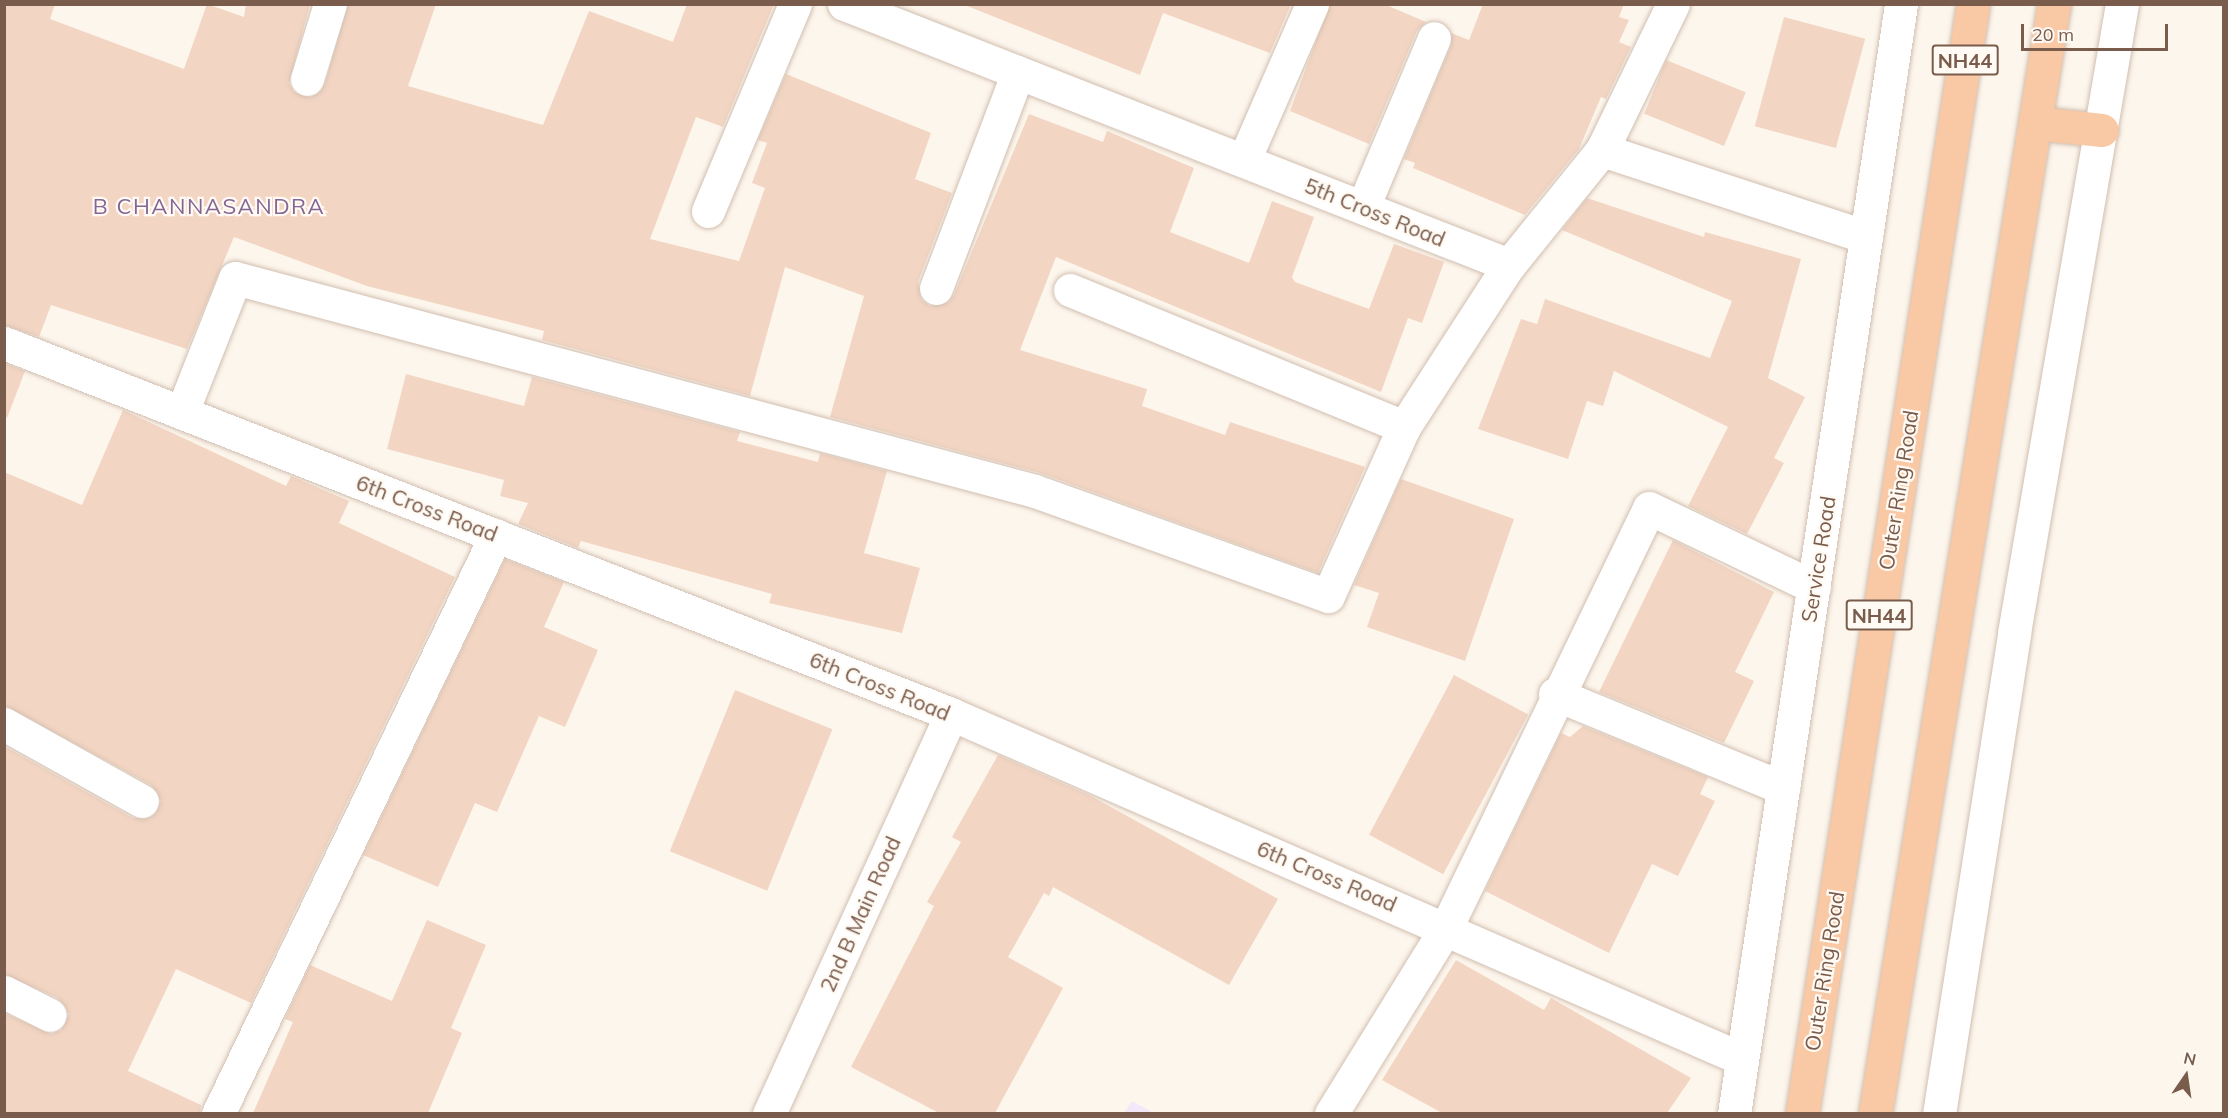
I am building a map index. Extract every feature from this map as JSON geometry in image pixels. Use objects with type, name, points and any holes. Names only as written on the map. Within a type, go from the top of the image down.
[{"type":"highway","name":"Outer Ring Road","points":[[1802,1113],[1973,4]]},
{"type":"highway","points":[[1875,1113],[2054,4]]},
{"type":"highway","points":[[2035,123],[2102,130]]},
{"type":"street","points":[[307,79],[330,4]]},
{"type":"street","points":[[708,211],[795,4]]},
{"type":"street","name":"5th Cross Road","points":[[844,4],[1509,265]]},
{"type":"street","points":[[1244,160],[1312,4]]},
{"type":"street","points":[[182,412],[236,278],[1035,491],[1328,596],[1404,427],[1509,265],[1602,150],[1673,4]]},
{"type":"street","name":"Service Road","points":[[1734,1113],[1901,4]]},
{"type":"street","points":[[1939,1113],[2012,645],[2122,4]]},
{"type":"street","points":[[1363,207],[1434,38]]},
{"type":"street","points":[[936,288],[1018,72]]},
{"type":"street","points":[[1602,150],[1866,237]]},
{"type":"street","points":[[1070,290],[1404,427]]},
{"type":"street","name":"6th Cross Road","points":[[4,343],[951,714],[1742,1059]]},
{"type":"street","points":[[1331,1113],[1446,928],[1555,694],[1649,508],[1814,587]]},
{"type":"street","points":[[218,1113],[496,535]]},
{"type":"street","points":[[1555,694],[1783,788]]},
{"type":"street","name":"2nd B Main Road","points":[[769,1113],[951,714]]},
{"type":"street","points":[[4,724],[142,801]]},
{"type":"street","points":[[4,992],[50,1015]]},
{"type":"shaded area","points":[[1132,1101],[1154,1113],[1124,1113]]},
{"type":"building","points":[[4,4],[55,4],[50,19],[184,69],[207,4],[244,17],[246,4],[310,4],[289,83],[294,92],[311,97],[325,84],[348,4],[436,4],[408,86],[543,125],[589,11],[673,42],[687,4],[774,4],[723,127],[696,117],[650,239],[739,261],[765,188],[752,183],[767,143],[758,140],[786,74],[931,133],[915,179],[952,193],[918,282],[921,299],[930,306],[947,303],[954,295],[1029,114],[1103,142],[1107,131],[1194,168],[1170,232],[1249,263],[1272,201],[1314,217],[1292,277],[1295,282],[1369,309],[1394,244],[1444,262],[1422,323],[1408,318],[1381,392],[1056,257],[1020,350],[1147,389],[1142,406],[1225,435],[1230,422],[1365,467],[1318,573],[1040,473],[830,417],[864,296],[785,267],[750,396],[542,340],[544,331],[367,286],[234,237],[187,349],[51,305],[39,337],[4,325]]},
{"type":"building","points":[[962,4],[1291,4],[1270,53],[1163,13],[1140,75]]},
{"type":"building","points":[[1330,4],[1384,4],[1426,22],[1417,31],[1369,144],[1290,111]]},
{"type":"building","points":[[1483,4],[1624,4],[1619,17],[1629,20],[1619,42],[1631,47],[1606,99],[1601,97],[1579,149],[1525,215],[1413,168],[1415,163],[1404,159],[1451,45],[1451,33],[1469,40]]},
{"type":"building","points":[[1784,17],[1865,39],[1836,148],[1755,126]]},
{"type":"building","points":[[1666,60],[1746,92],[1724,146],[1644,114]]},
{"type":"building","points":[[1587,198],[1704,237],[1705,232],[1801,259],[1768,378],[1805,397],[1774,458],[1784,463],[1747,534],[1688,506],[1728,427],[1614,371],[1603,406],[1587,401],[1568,459],[1478,429],[1521,319],[1537,324],[1545,299],[1710,358],[1732,301],[1562,230]]},
{"type":"building","points":[[4,363],[25,371],[7,418],[4,417]]},
{"type":"building","points":[[406,374],[524,406],[532,377],[740,432],[737,441],[818,462],[820,453],[887,471],[864,553],[920,568],[902,633],[769,603],[772,594],[581,541],[578,548],[518,524],[528,503],[500,496],[504,480],[387,449]]},
{"type":"building","points":[[123,410],[286,486],[291,476],[349,501],[339,523],[455,577],[251,1003],[176,969],[128,1071],[201,1105],[200,1113],[4,1113],[4,1013],[51,1034],[61,1030],[69,1014],[58,998],[4,974],[4,746],[133,818],[151,817],[161,801],[151,785],[4,705],[4,472],[82,505]]},
{"type":"building","points":[[1401,479],[1514,519],[1465,661],[1367,627],[1379,593],[1354,585]]},
{"type":"building","points":[[1673,540],[1774,592],[1735,672],[1754,681],[1724,743],[1599,692]]},
{"type":"building","points":[[505,559],[564,582],[544,627],[598,650],[565,727],[539,716],[497,812],[475,803],[438,887],[363,855]]},
{"type":"building","points":[[1454,675],[1528,714],[1443,874],[1369,835]]},
{"type":"building","points":[[735,690],[832,729],[767,891],[670,851]]},
{"type":"building","points":[[1583,726],[1708,777],[1700,794],[1715,801],[1678,876],[1652,864],[1609,953],[1485,891],[1561,733],[1570,737]]},
{"type":"building","points":[[998,755],[1089,795],[1278,899],[1229,985],[1053,887],[1049,896],[1044,893],[1008,957],[1063,988],[995,1113],[939,1113],[851,1067],[934,906],[927,902],[961,842],[952,837]]},
{"type":"building","points":[[427,920],[486,945],[451,1028],[462,1033],[428,1113],[253,1113],[293,1022],[285,1019],[310,965],[392,1001]]},
{"type":"building","points":[[1456,960],[1544,1010],[1551,998],[1691,1078],[1667,1113],[1442,1113],[1382,1080]]},
{"type":"district","name":"B CHANNASANDRA","points":[[209,207]]}]
